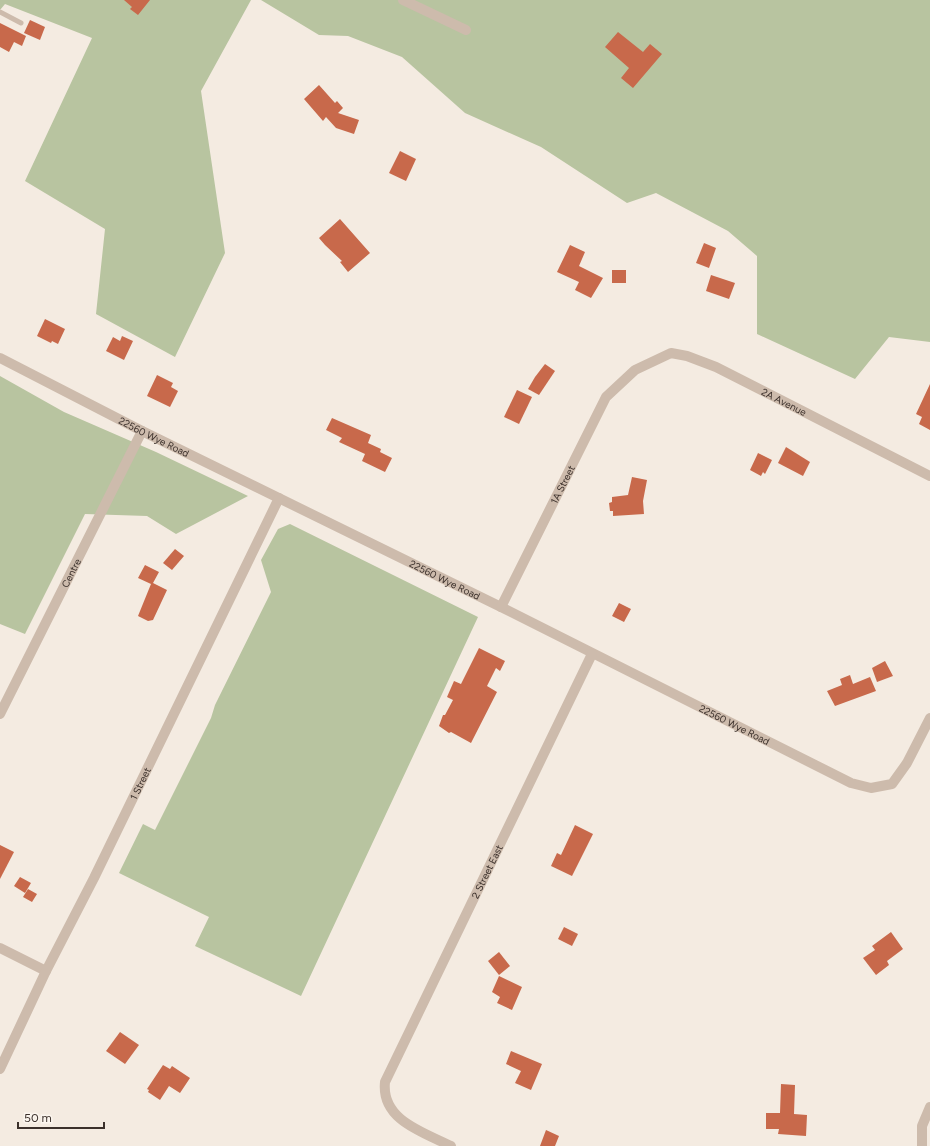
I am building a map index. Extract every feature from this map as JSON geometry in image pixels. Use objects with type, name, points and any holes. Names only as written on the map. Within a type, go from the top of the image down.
[{"type":"street","points":[[403,0],[466,30]]},
{"type":"street","name":"2A Avenue","points":[[635,370],[671,353],[687,356],[716,367],[930,476]]},
{"type":"street","name":"22560 Wye Road","points":[[0,358],[142,431],[501,607],[851,783],[871,788],[892,784],[907,763],[930,718]]},
{"type":"street","name":"1A Street","points":[[501,607],[606,397],[635,370]]},
{"type":"street","name":"Centre","points":[[0,714],[142,431]]},
{"type":"street","name":"1 Street","points":[[0,1069],[46,971],[94,878],[279,498]]},
{"type":"street","name":"2 Street East","points":[[451,1146],[418,1130],[396,1116],[386,1101],[384,1091],[388,1076],[592,654]]},
{"type":"street","points":[[0,948],[46,971]]},
{"type":"street","points":[[922,1146],[922,1126],[930,1106]]},
{"type":"lane","points":[[0,12],[21,23]]},
{"type":"green space","points":[[0,0],[251,0],[201,91],[225,253],[175,357],[96,314],[105,229],[25,181],[92,38],[5,4],[0,10]]},
{"type":"green space","points":[[261,0],[930,0],[930,342],[889,337],[855,379],[757,334],[757,256],[728,231],[656,193],[627,203],[541,147],[465,113],[402,57],[348,36],[319,35]]},
{"type":"green space","points":[[0,376],[64,412],[156,452],[248,496],[176,534],[147,516],[85,514],[25,634],[0,624]]},
{"type":"green space","points":[[290,524],[478,617],[301,996],[195,946],[209,917],[119,873],[143,824],[155,830],[211,718],[215,705],[271,592],[261,560],[278,529]]},
{"type":"building","points":[[124,0],[150,0],[138,15],[130,9],[132,7]]},
{"type":"building","points":[[30,20],[45,27],[40,40],[24,33]]},
{"type":"building","points":[[0,23],[26,36],[22,46],[14,42],[9,52],[0,47]]},
{"type":"building","points":[[618,32],[643,52],[650,44],[662,54],[633,88],[621,78],[629,68],[605,47]]},
{"type":"building","points":[[319,85],[335,103],[337,101],[343,108],[338,113],[359,120],[354,134],[336,128],[326,117],[323,121],[304,99]]},
{"type":"building","points":[[400,151],[416,159],[406,181],[389,173]]},
{"type":"building","points":[[340,219],[370,253],[348,272],[340,262],[342,261],[319,238]]},
{"type":"building","points":[[704,243],[716,248],[709,268],[696,263]]},
{"type":"building","points":[[570,245],[585,252],[579,266],[603,278],[591,298],[575,290],[579,282],[557,272]]},
{"type":"building","points":[[612,270],[626,270],[626,283],[612,283]]},
{"type":"building","points":[[711,275],[735,283],[729,299],[706,291]]},
{"type":"building","points":[[45,319],[65,329],[58,344],[52,341],[51,343],[37,336]]},
{"type":"building","points":[[122,336],[133,341],[124,360],[106,351],[113,337],[120,341]]},
{"type":"building","points":[[545,364],[555,371],[539,395],[528,389]]},
{"type":"building","points":[[157,375],[173,383],[171,387],[178,391],[170,407],[147,396]]},
{"type":"building","points":[[930,384],[930,430],[919,424],[922,417],[916,414]]},
{"type":"building","points":[[517,390],[532,397],[519,424],[504,417]]},
{"type":"building","points":[[332,418],[371,435],[368,443],[381,449],[380,452],[392,458],[385,472],[362,461],[365,454],[339,442],[342,438],[326,430]]},
{"type":"building","points":[[786,447],[810,462],[803,476],[778,463]]},
{"type":"building","points":[[758,453],[772,460],[765,474],[763,472],[761,476],[750,470]]},
{"type":"building","points":[[632,477],[647,480],[643,501],[644,514],[613,516],[613,511],[610,511],[609,503],[612,502],[612,497],[628,495]]},
{"type":"building","points":[[175,549],[184,556],[172,570],[163,563]]},
{"type":"building","points":[[145,565],[159,572],[153,583],[167,590],[153,620],[148,621],[138,616],[151,584],[138,578]]},
{"type":"building","points":[[619,603],[631,609],[624,622],[612,616]]},
{"type":"building","points":[[479,648],[505,661],[500,671],[496,668],[487,686],[497,692],[471,743],[451,732],[449,733],[439,726],[443,715],[445,715],[453,700],[447,697],[454,681],[461,684]]},
{"type":"building","points":[[885,661],[893,676],[877,682],[872,668]]},
{"type":"building","points":[[850,675],[853,684],[870,677],[876,691],[835,706],[827,691],[842,685],[840,679]]},
{"type":"building","points":[[575,825],[593,834],[572,876],[551,866],[557,853],[561,855]]},
{"type":"building","points":[[0,845],[14,852],[0,879]]},
{"type":"building","points":[[20,877],[31,883],[25,893],[14,886]]},
{"type":"building","points":[[28,889],[37,894],[32,902],[23,897]]},
{"type":"building","points":[[564,927],[578,934],[572,946],[558,939]]},
{"type":"building","points":[[891,932],[903,949],[887,961],[889,965],[876,975],[863,958],[875,950],[872,946]]},
{"type":"building","points":[[499,952],[510,966],[499,975],[488,961]]},
{"type":"building","points":[[499,976],[522,987],[512,1010],[497,1003],[500,997],[492,992]]},
{"type":"building","points":[[120,1032],[139,1045],[125,1064],[106,1051]]},
{"type":"building","points":[[511,1051],[542,1064],[531,1090],[515,1083],[521,1071],[506,1064]]},
{"type":"building","points":[[163,1065],[170,1069],[172,1066],[190,1078],[180,1093],[169,1086],[160,1100],[148,1092],[149,1090],[147,1089]]},
{"type":"building","points":[[781,1084],[795,1085],[794,1114],[807,1115],[806,1136],[778,1134],[779,1129],[766,1129],[766,1113],[780,1113]]},
{"type":"building","points":[[546,1130],[559,1136],[555,1146],[540,1146]]}]
